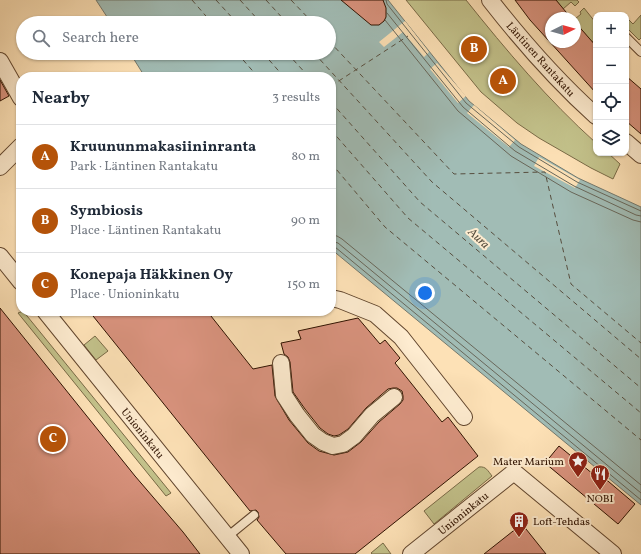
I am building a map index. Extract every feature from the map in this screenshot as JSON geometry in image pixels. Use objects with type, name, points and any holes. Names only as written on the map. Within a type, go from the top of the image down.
[{"type":"street","name":"Läntinen Rantakatu","points":[[490,0],[508,24],[571,94],[593,113]]},
{"type":"street","points":[[0,61],[16,89]]},
{"type":"street","points":[[629,145],[641,155]]},
{"type":"street","points":[[0,168],[16,151]]},
{"type":"street","points":[[0,256],[16,276]]},
{"type":"street","points":[[336,299],[375,314],[401,337],[464,417]]},
{"type":"street","name":"Unioninkatu","points":[[49,316],[241,554]]},
{"type":"street","points":[[281,363],[284,395],[290,405],[313,434],[323,442],[333,446],[343,444],[354,436],[372,415],[394,397]]},
{"type":"street","name":"Unioninkatu","points":[[411,554],[514,472],[613,554]]},
{"type":"lane","points":[[629,40],[641,52]]},
{"type":"lane","points":[[227,537],[254,515]]},
{"type":"shaded area","points":[[406,0],[466,0],[528,74],[561,110],[593,140],[593,156],[611,156],[620,164],[613,179],[539,138],[517,123],[481,92]]},
{"type":"shaded area","points":[[556,0],[577,0],[579,2],[575,6],[571,2],[563,9]]},
{"type":"shaded area","points":[[584,8],[593,19],[592,42],[581,29],[580,12]]},
{"type":"shaded area","points":[[641,15],[641,38],[639,40],[629,30],[629,20],[633,24]]},
{"type":"shaded area","points":[[20,316],[27,316],[171,493],[166,496]]},
{"type":"shaded area","points":[[95,336],[108,351],[96,360],[84,345]]},
{"type":"shaded area","points":[[479,467],[485,468],[492,476],[434,524],[424,511]]},
{"type":"shaded area","points":[[383,543],[391,554],[371,553]]},
{"type":"water","name":"Aura","points":[[96,0],[388,0],[469,101],[521,144],[578,178],[641,207],[641,505],[336,253],[336,72],[142,72],[134,60],[336,60],[336,16],[106,16]]},
{"type":"pier","points":[[405,21],[429,52],[424,57],[403,32],[384,47],[379,42]]},
{"type":"pier","points":[[437,63],[466,96],[458,103],[430,69]]},
{"type":"pier","points":[[474,105],[515,140],[509,147],[467,113]]},
{"type":"pier","points":[[539,157],[580,180],[575,188],[534,166]]},
{"type":"building","points":[[341,0],[383,0],[386,8],[386,17],[379,25],[371,25]]},
{"type":"building","points":[[515,0],[556,0],[566,12],[545,12],[545,37]]},
{"type":"building","points":[[581,29],[593,43],[593,90],[555,48],[581,48]]},
{"type":"building","points":[[629,79],[641,89],[641,134],[629,124]]},
{"type":"building","points":[[0,80],[9,96],[0,101]]},
{"type":"building","points":[[0,308],[135,476],[200,554],[0,554]]},
{"type":"building","points":[[93,316],[211,316],[253,369],[272,365],[275,396],[289,420],[308,443],[319,451],[334,455],[348,452],[361,442],[379,422],[400,404],[403,400],[402,391],[397,388],[388,389],[366,408],[348,429],[339,435],[334,436],[328,434],[320,428],[293,392],[290,362],[288,357],[284,354],[281,343],[301,339],[298,331],[358,318],[380,344],[385,340],[400,358],[395,363],[442,422],[448,417],[478,456],[355,554],[286,554],[257,520],[259,517],[258,512],[256,510],[250,511]]},
{"type":"building","name":"NOBI","points":[[559,446],[599,479],[602,476],[635,504],[618,524],[545,463]]},
{"type":"building","name":"Loft-Tehdas","points":[[522,524],[546,554],[484,554]]},
{"type":"ferry route","points":[[192,0],[206,16]]},
{"type":"ferry route","points":[[216,0],[231,16]]},
{"type":"ferry route","points":[[240,0],[255,16]]},
{"type":"ferry route","points":[[266,0],[281,16]]},
{"type":"ferry route","points":[[291,0],[306,16]]},
{"type":"ferry route","points":[[336,83],[408,36]]},
{"type":"ferry route","points":[[336,48],[454,174],[545,172],[571,284],[641,343]]},
{"type":"ferry route","points":[[243,60],[254,72]]},
{"type":"ferry route","points":[[269,60],[280,72]]},
{"type":"ferry route","points":[[293,60],[304,72]]},
{"type":"ferry route","points":[[320,60],[331,72]]},
{"type":"ferry route","points":[[336,77],[432,182],[641,359]]},
{"type":"ferry route","points":[[336,108],[420,202],[641,388]]},
{"type":"ferry route","points":[[336,136],[408,218],[641,413]]},
{"type":"ferry route","points":[[336,169],[385,227],[641,440]]},
{"type":"place","name":"Symbiosis","points":[[474,49]]},
{"type":"place","name":"Kruununmakasiininranta","points":[[503,81]]},
{"type":"place","name":"Konepaja Häkkinen Oy","points":[[53,439]]},
{"type":"place","name":"Mater Marium","points":[[578,478]]},
{"type":"place","name":"NOBI","points":[[600,491]]},
{"type":"place","name":"Loft-Tehdas","points":[[519,538]]}]
